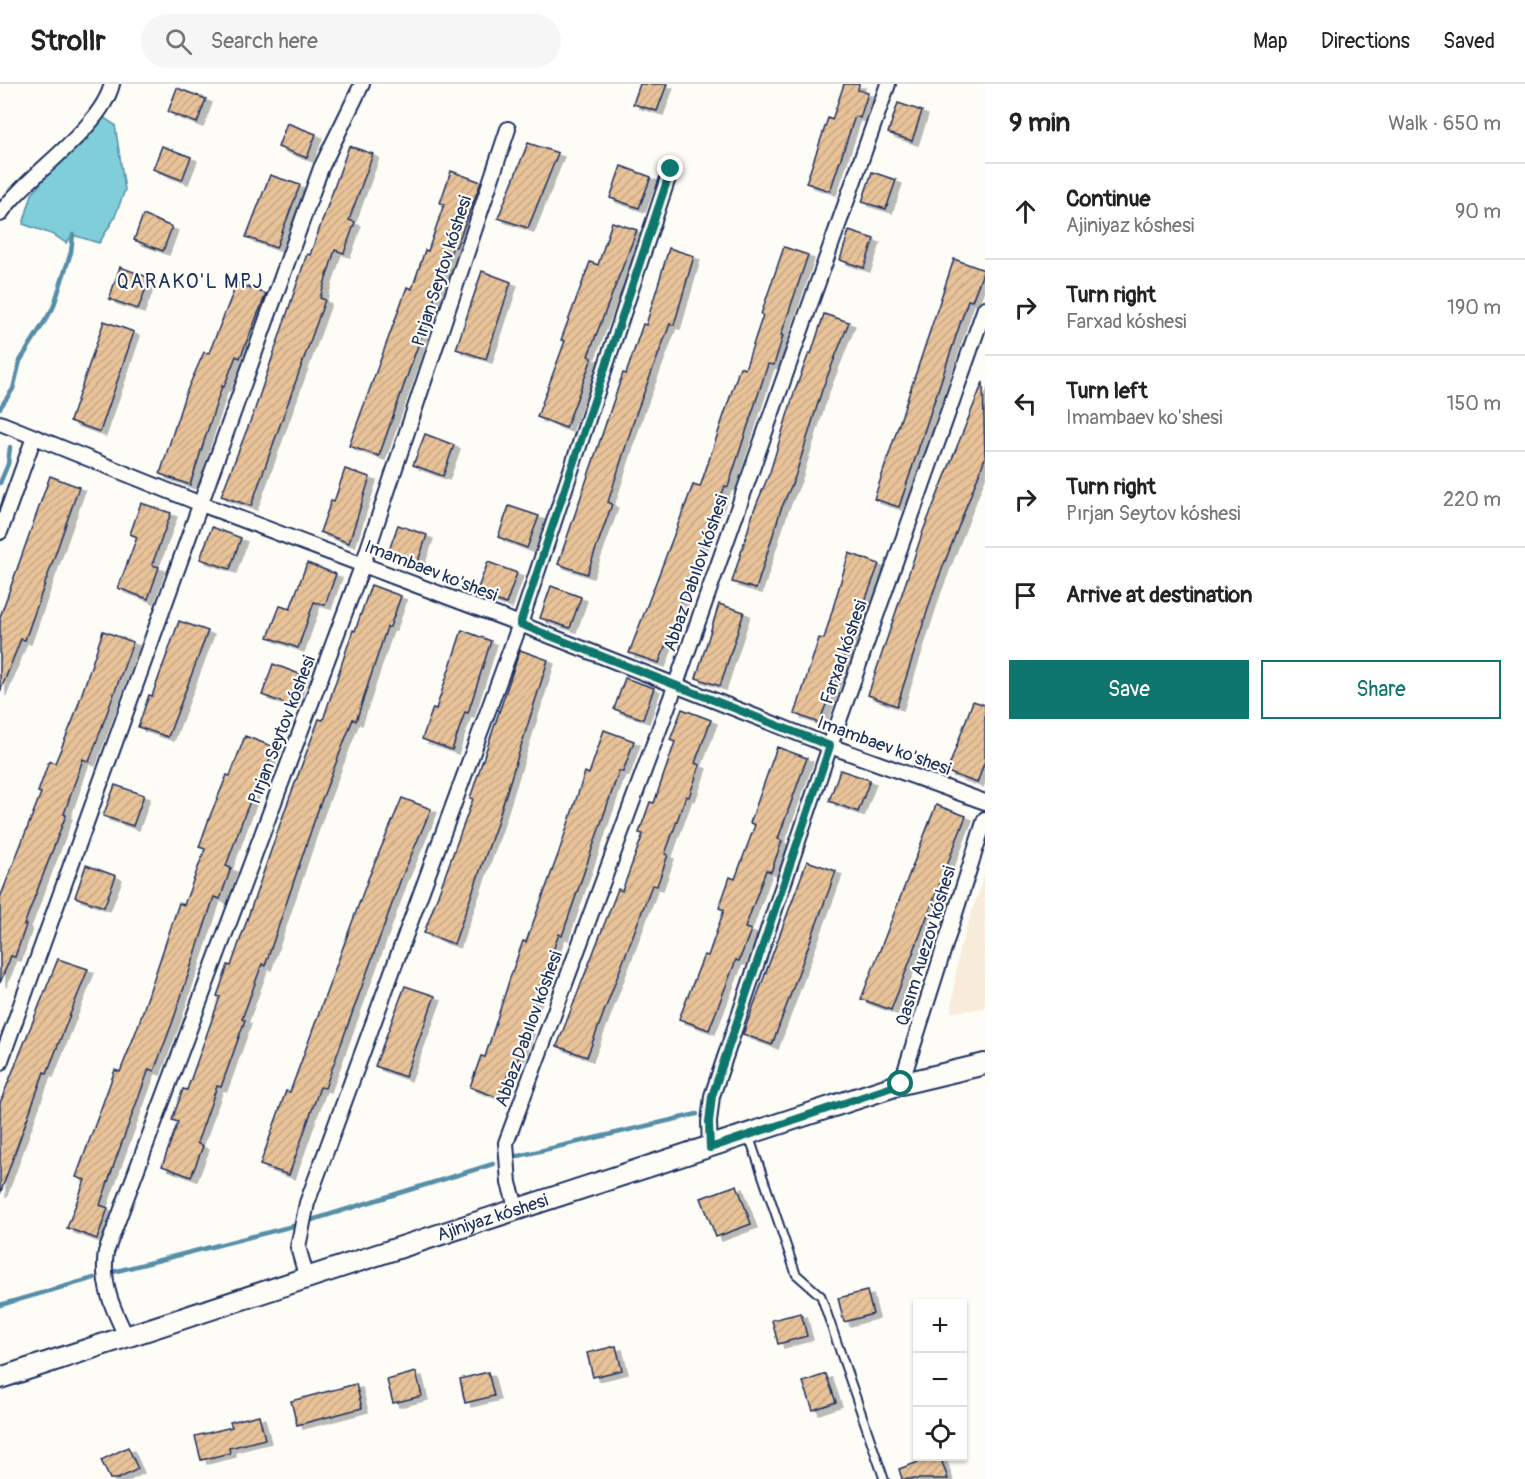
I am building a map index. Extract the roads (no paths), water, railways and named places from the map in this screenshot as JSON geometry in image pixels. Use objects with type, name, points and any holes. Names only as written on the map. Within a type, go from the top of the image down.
[{"type":"street","points":[[0,214],[35,173],[85,129],[110,92],[112,84]]},
{"type":"street","points":[[0,1063],[321,168],[362,84]]},
{"type":"street","name":"Abbaz Dabılov kóshesi","points":[[518,1210],[509,1183],[506,1143],[676,684],[888,84]]},
{"type":"street","name":"Pırjan Seytov kóshesi","points":[[128,1338],[108,1300],[104,1267],[106,1252],[363,564],[508,129]]},
{"type":"street","points":[[307,1279],[298,1247],[307,1203],[520,624],[671,169]]},
{"type":"street","name":"Farxad kóshesi","points":[[710,1148],[709,1122],[712,1096],[830,746],[985,308]]},
{"type":"street","name":"Imambaev ko'shesi","points":[[0,423],[201,504],[676,684],[830,746],[985,802]]},
{"type":"street","points":[[0,532],[34,437]]},
{"type":"street","name":"Qasım Auezov kóshesi","points":[[901,1084],[985,819]]},
{"type":"street","name":"Ajiniyaz kóshesi","points":[[0,1378],[901,1084],[985,1064]]},
{"type":"lane","points":[[749,1135],[796,1274],[821,1296],[884,1479]]},
{"type":"water","points":[[103,117],[115,125],[125,190],[114,219],[99,243],[73,235],[66,243],[54,235],[23,224],[32,194],[63,156],[86,141]]},
{"type":"waterway","points":[[0,408],[13,389],[20,361],[53,308],[71,252],[73,235]]},
{"type":"waterway","points":[[0,483],[8,464],[10,447]]},
{"type":"waterway","points":[[514,1157],[697,1114]]},
{"type":"waterway","points":[[312,1220],[493,1164]]},
{"type":"waterway","points":[[113,1272],[293,1226]]},
{"type":"waterway","points":[[0,1305],[94,1278]]},
{"type":"district","name":"QARAKO'L MPJ","points":[[190,281]]}]
